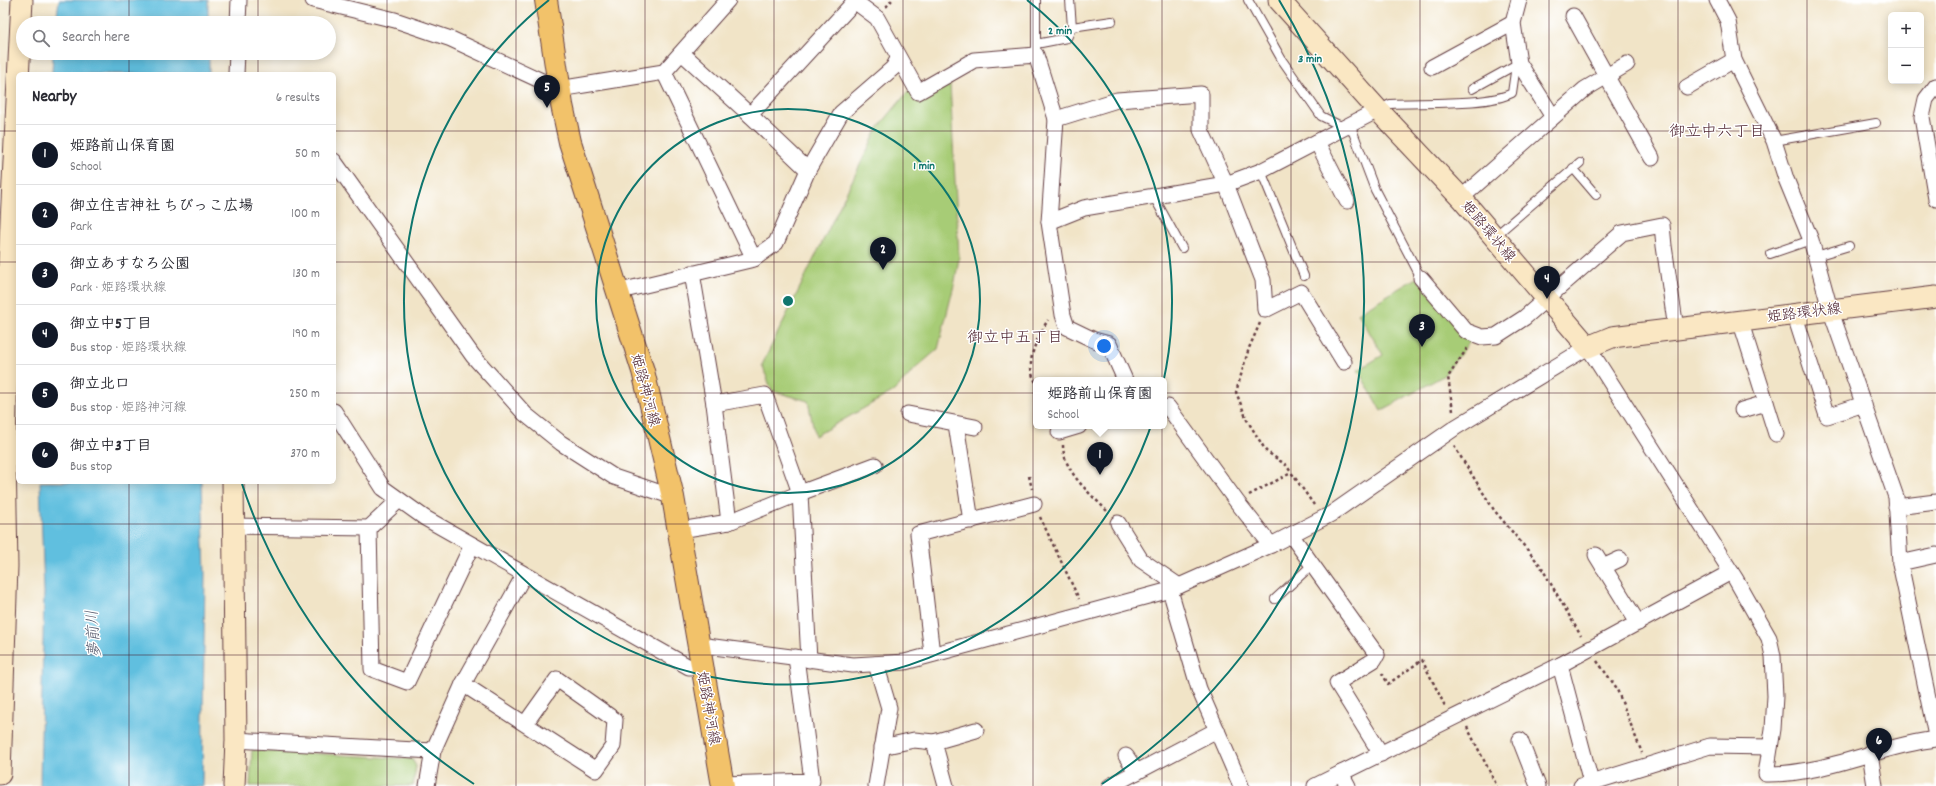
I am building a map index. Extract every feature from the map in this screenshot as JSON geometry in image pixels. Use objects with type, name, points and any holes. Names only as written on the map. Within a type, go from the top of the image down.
[{"type":"main road","name":"姫路神河線","points":[[546,0],[559,89],[572,149],[616,292],[643,370],[673,497],[680,530],[722,785]]},
{"type":"street","points":[[21,16],[22,0]]},
{"type":"street","points":[[238,16],[239,0]]},
{"type":"street","points":[[313,0],[395,20],[451,39],[559,89],[664,72],[682,54],[728,0]]},
{"type":"street","points":[[1519,0],[1513,23],[1519,63],[1553,117]]},
{"type":"street","points":[[699,645],[853,665],[905,662],[1175,588],[1271,545],[1323,518],[1451,431],[1588,347],[1731,572],[1769,638],[1773,656],[1774,696],[1770,747],[1765,780],[1788,774],[1810,771],[1870,753],[1936,737],[1900,563],[1896,497],[1830,309],[1811,240],[1786,179],[1774,141],[1734,60],[1728,21],[1717,0]]},
{"type":"street","points":[[750,115],[854,1],[877,18],[898,59],[918,92],[974,60],[1036,49],[1056,119],[1049,222],[1062,315],[1067,327],[1094,340],[1108,344],[1124,377]]},
{"type":"street","name":"姫路環状線","points":[[1286,2],[1378,110],[1461,198],[1588,347],[1612,337],[1794,313],[1936,297]]},
{"type":"street","points":[[1573,16],[1652,158]]},
{"type":"street","points":[[1432,67],[1513,23]]},
{"type":"street","points":[[682,54],[808,170]]},
{"type":"street","points":[[616,292],[754,259],[776,243],[808,170],[841,113],[893,68],[898,59]]},
{"type":"street","points":[[17,72],[18,60]]},
{"type":"street","points":[[236,72],[237,60]]},
{"type":"street","points":[[1687,87],[1734,60]]},
{"type":"street","points":[[1461,198],[1585,89],[1627,64]]},
{"type":"street","points":[[664,72],[754,259]]},
{"type":"street","points":[[1936,86],[1926,99],[1922,117],[1936,199]]},
{"type":"street","points":[[0,774],[7,566],[4,261],[16,87]]},
{"type":"street","points":[[1056,119],[1118,100],[1201,94],[1201,130],[1226,184],[1263,280],[1265,310],[1301,292],[1344,362]]},
{"type":"street","points":[[1049,222],[1084,208],[1226,184],[1261,170],[1378,110]]},
{"type":"street","points":[[1317,142],[1347,201]]},
{"type":"street","points":[[336,164],[473,356],[525,414],[561,443],[614,477],[673,497]]},
{"type":"street","points":[[1420,278],[1466,331],[1482,337],[1496,336],[1524,318],[1622,234],[1662,224],[1676,329]]},
{"type":"street","points":[[692,273],[714,404],[729,522]]},
{"type":"street","points":[[1794,313],[1827,416],[1864,404]]},
{"type":"street","points":[[1740,320],[1776,434]]},
{"type":"street","points":[[714,404],[765,395],[800,493],[803,659],[812,782],[722,785]]},
{"type":"street","points":[[1742,410],[1766,403]]},
{"type":"street","points":[[1167,410],[1271,545]]},
{"type":"street","points":[[336,414],[383,488],[425,518],[524,576],[688,667],[702,666]]},
{"type":"street","points":[[908,414],[974,428]]},
{"type":"street","points":[[956,424],[971,521]]},
{"type":"street","points":[[1061,431],[1068,429]]},
{"type":"street","points":[[680,530],[729,522],[875,465]]},
{"type":"street","points":[[233,484],[236,740],[234,786]]},
{"type":"street","points":[[234,526],[370,528],[399,500]]},
{"type":"street","points":[[1896,507],[1936,502]]},
{"type":"street","points":[[932,654],[918,534],[1034,504]]},
{"type":"street","points":[[1118,522],[1141,560],[1175,588],[1199,689],[1241,786]]},
{"type":"street","points":[[370,528],[372,669],[407,682],[472,545]]},
{"type":"street","points":[[1291,535],[1377,655],[1374,660],[1337,683],[1381,754]]},
{"type":"street","points":[[1900,563],[1936,555]]},
{"type":"street","points":[[1620,559],[1599,561],[1638,623]]},
{"type":"street","points":[[1315,786],[1345,779],[1381,754],[1589,650],[1731,572]]},
{"type":"street","points":[[427,786],[433,751],[463,684],[524,576]]},
{"type":"street","points":[[876,664],[889,708],[876,786]]},
{"type":"street","points":[[1560,665],[1588,785],[1710,746],[1770,747]]},
{"type":"street","points":[[463,684],[596,770],[613,746],[615,720],[557,679],[525,724]]},
{"type":"street","points":[[882,748],[914,740],[934,742],[976,730]]},
{"type":"street","points":[[1110,786],[1217,730]]},
{"type":"street","points":[[236,740],[433,751]]},
{"type":"street","points":[[1520,740],[1538,786]]},
{"type":"street","points":[[934,742],[946,786]]},
{"type":"street","points":[[1870,753],[1875,786]]},
{"type":"street","points":[[1126,756],[1136,772]]},
{"type":"lane","points":[[1036,0],[1036,49],[1067,38],[1072,27],[1070,0]]},
{"type":"lane","points":[[1248,0],[1282,60],[1321,116],[1353,132],[1375,190],[1420,278]]},
{"type":"lane","points":[[1072,27],[1112,21]]},
{"type":"lane","points":[[1378,110],[1390,104],[1487,100],[1504,97],[1512,93],[1515,72],[1519,63]]},
{"type":"lane","points":[[1472,89],[1519,63]]},
{"type":"lane","points":[[1774,141],[1876,123]]},
{"type":"lane","points":[[1494,237],[1580,163]]},
{"type":"lane","points":[[1573,168],[1596,194]]},
{"type":"lane","points":[[1261,170],[1304,276]]},
{"type":"lane","points":[[1154,197],[1182,248]]},
{"type":"lane","points":[[1770,254],[1811,240]]},
{"type":"lane","points":[[1816,256],[1849,246]]},
{"type":"lane","points":[[1275,599],[1312,565]]},
{"type":"path","points":[[1033,377],[1030,363],[1041,332],[1060,300]]},
{"type":"path","points":[[1265,310],[1249,348],[1236,392],[1247,420],[1266,451],[1286,465],[1323,518]]},
{"type":"path","points":[[1476,335],[1448,376],[1451,431],[1494,510],[1540,565],[1589,650],[1616,687],[1637,744],[1648,765]]},
{"type":"path","points":[[1061,431],[1063,453],[1075,477],[1118,522]]},
{"type":"path","points":[[1237,502],[1292,473]]},
{"type":"path","points":[[1029,476],[1034,504],[1085,613]]},
{"type":"path","points":[[1374,660],[1388,684],[1422,660],[1497,786]]},
{"type":"green space","points":[[950,83],[959,258],[955,281],[938,349],[917,367],[894,391],[815,436],[808,401],[772,391],[762,365],[878,128],[910,89],[917,101]]},
{"type":"green space","points":[[1416,278],[1472,339],[1443,376],[1381,411],[1358,370],[1383,355],[1358,313]]},
{"type":"green space","points":[[252,750],[412,759],[416,766],[413,786],[250,786]]},
{"type":"water","points":[[59,0],[208,0],[208,16],[57,16]]},
{"type":"water","points":[[53,60],[209,60],[209,72],[52,72]]},
{"type":"water","name":"夢前川","points":[[40,484],[202,484],[205,574],[202,786],[40,786],[44,592]]},
{"type":"place","name":"御立北口","points":[[547,108]]},
{"type":"place","name":"御立住吉神社 ちびっこ広場","points":[[883,270]]},
{"type":"place","name":"御立中5丁目","points":[[1547,299]]},
{"type":"place","name":"御立あすなろ公園","points":[[1422,347]]},
{"type":"place","name":"姫路前山保育園","points":[[1100,475]]},
{"type":"place","name":"御立中3丁目","points":[[1879,761]]},
{"type":"district","name":"御立中六丁目","points":[[1717,130]]},
{"type":"district","name":"御立中五丁目","points":[[1015,336]]}]
